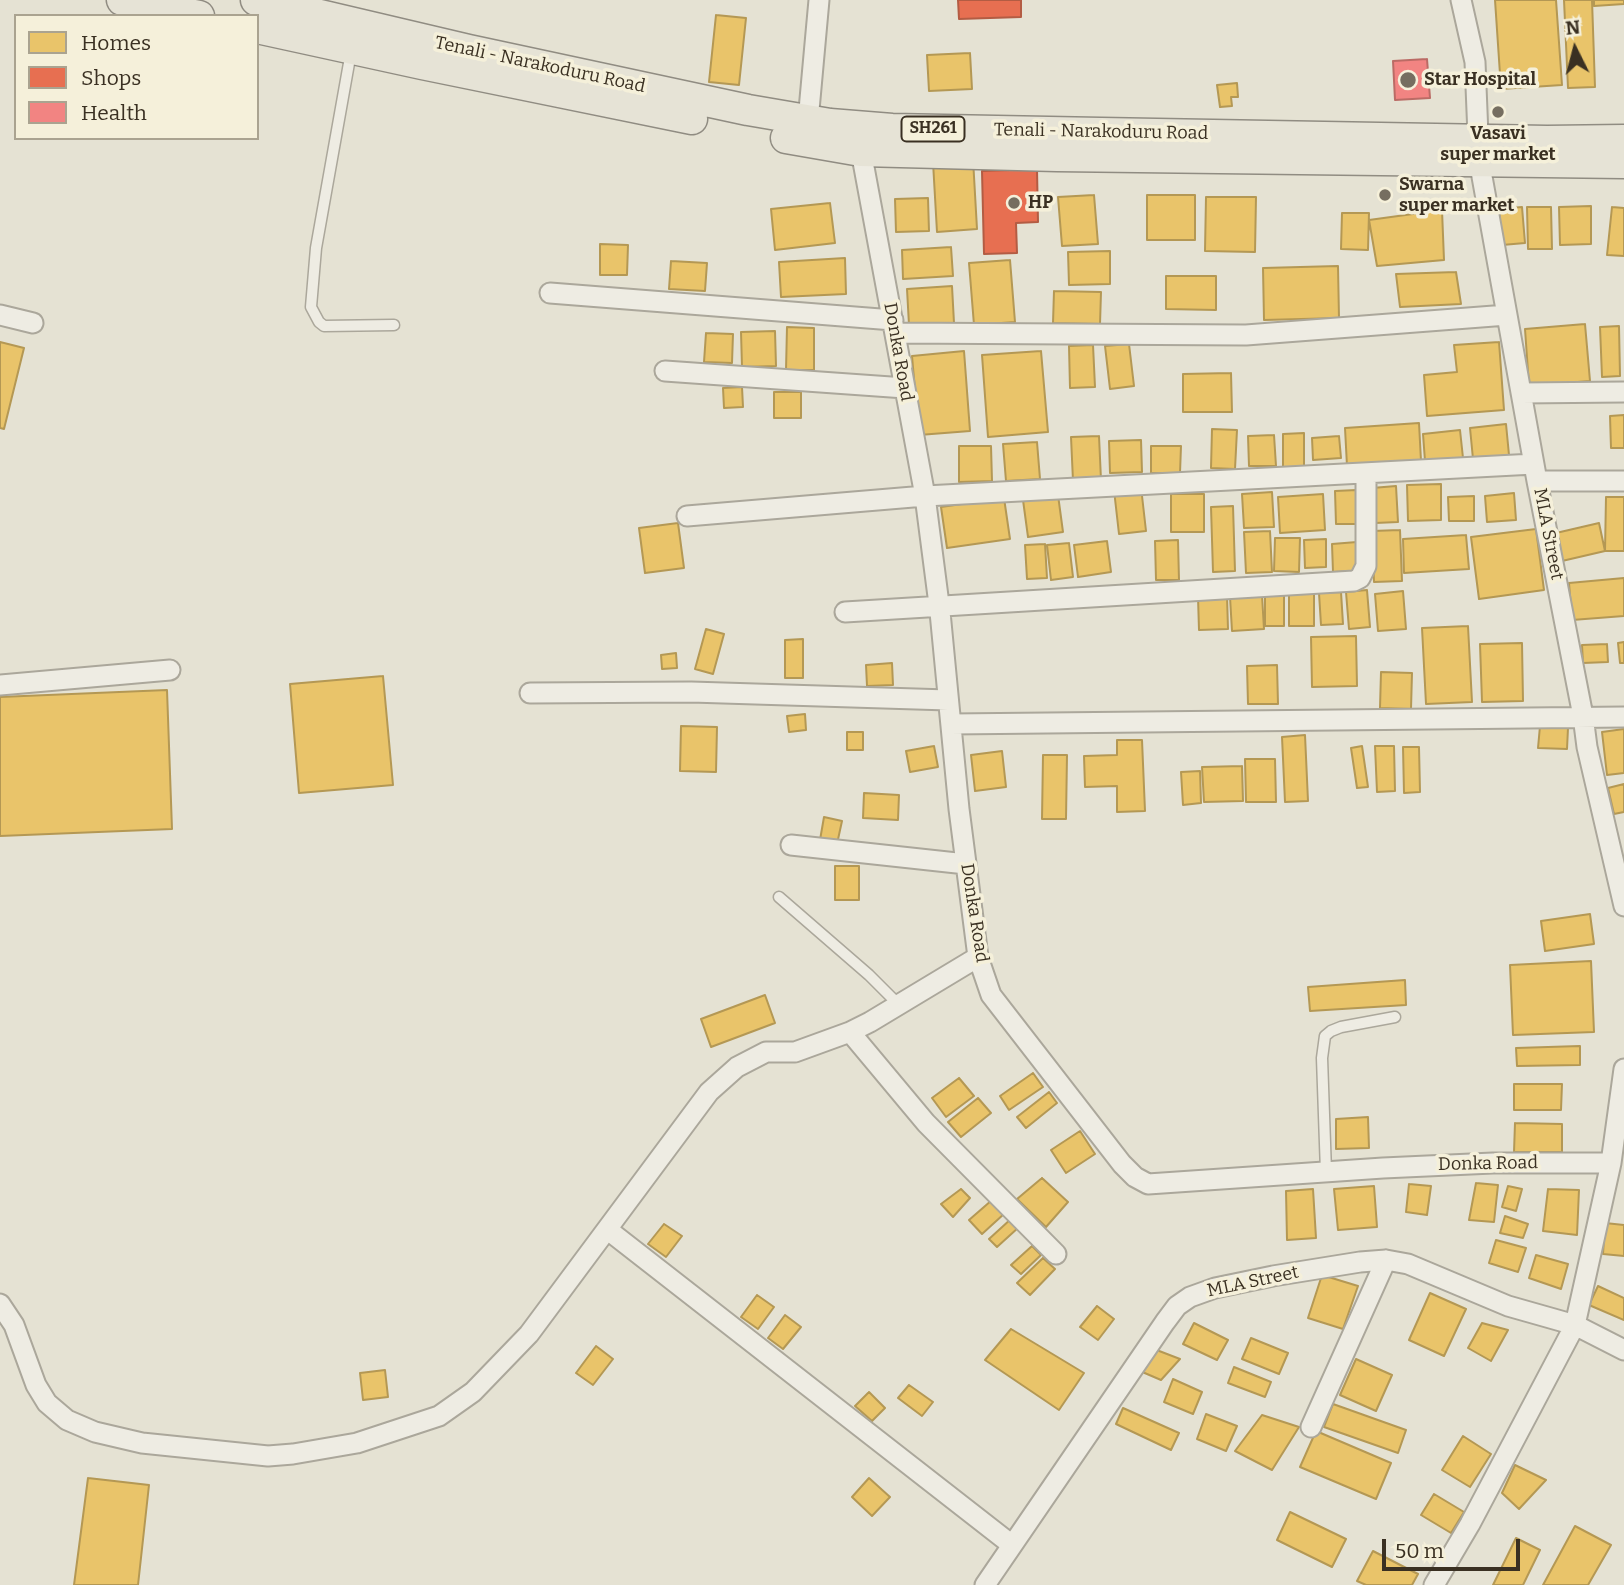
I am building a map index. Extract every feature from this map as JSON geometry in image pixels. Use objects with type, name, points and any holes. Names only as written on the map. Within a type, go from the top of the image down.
[{"type":"main road","points":[[122,0],[189,14]]},
{"type":"main road","name":"Tenali - Narakoduru Road","points":[[256,0],[469,50],[808,121],[861,139]]},
{"type":"main road","name":"Tenali - Narakoduru Road","points":[[259,28],[770,135],[861,139],[1057,156],[1478,150],[1624,140]]},
{"type":"main road","name":"Tenali - Narakoduru Road","points":[[1478,150],[1624,163]]},
{"type":"street","points":[[808,121],[819,0]]},
{"type":"street","name":"MLA Street","points":[[1461,0],[1475,62],[1478,150],[1507,316],[1587,747],[1623,900]]},
{"type":"street","name":"Donka Road","points":[[861,139],[925,496],[978,957],[991,995],[1122,1164],[1148,1185],[1326,1172],[1616,1158]]},
{"type":"street","points":[[550,293],[894,327],[1246,335],[1507,316]]},
{"type":"street","points":[[0,315],[33,323]]},
{"type":"street","points":[[664,371],[905,388]]},
{"type":"street","points":[[1521,393],[1624,393]]},
{"type":"street","points":[[687,516],[925,496],[1366,473],[1536,472],[1624,481]]},
{"type":"street","points":[[845,612],[1354,581],[1360,578],[1366,566],[1366,473]]},
{"type":"street","points":[[0,685],[170,670]]},
{"type":"street","points":[[530,693],[691,692],[948,700]]},
{"type":"street","points":[[951,724],[1624,717]]},
{"type":"street","points":[[791,845],[966,864]]},
{"type":"street","points":[[0,1304],[14,1325],[36,1385],[47,1403],[67,1420],[95,1432],[142,1443],[218,1449],[252,1455],[293,1454],[357,1443],[439,1416],[473,1392],[529,1334],[709,1092],[737,1067],[766,1052],[795,1052],[850,1032],[978,957]]},
{"type":"street","points":[[850,1032],[926,1123],[1056,1254]]},
{"type":"street","points":[[1434,1585],[1470,1524],[1575,1325],[1616,1158],[1624,1069]]},
{"type":"street","points":[[608,1230],[1012,1545]]},
{"type":"street","points":[[1311,1427],[1385,1260]]},
{"type":"street","name":"MLA Street","points":[[985,1585],[1165,1322],[1177,1306],[1189,1297],[1215,1288],[1273,1276],[1385,1260],[1408,1264],[1508,1306],[1575,1325],[1624,1350]]},
{"type":"lane","points":[[352,48],[316,248],[311,307],[324,326],[394,325]]},
{"type":"lane","points":[[779,897],[869,975],[899,1005]]},
{"type":"lane","points":[[1326,1172],[1322,1058],[1325,1037],[1340,1027],[1395,1017]]},
{"type":"building: Homes","points":[[1495,0],[1556,0],[1562,85],[1501,89]]},
{"type":"building: Homes","points":[[1564,0],[1592,0],[1595,87],[1568,88]]},
{"type":"building: Homes","points":[[1594,0],[1624,0],[1624,4],[1594,6]]},
{"type":"building: Homes","points":[[716,15],[746,18],[739,85],[709,82]]},
{"type":"building: Homes","points":[[970,53],[972,89],[929,91],[927,55]]},
{"type":"building: Homes","points":[[1237,83],[1238,97],[1231,97],[1232,106],[1220,107],[1217,85]]},
{"type":"building: Homes","points":[[973,159],[977,229],[937,232],[933,162]]},
{"type":"building: Homes","points":[[1094,195],[1098,244],[1062,246],[1058,197]]},
{"type":"building: Homes","points":[[1147,195],[1195,195],[1195,240],[1147,240]]},
{"type":"building: Homes","points":[[1206,197],[1256,197],[1255,252],[1205,251]]},
{"type":"building: Homes","points":[[928,198],[929,231],[896,232],[895,199]]},
{"type":"building: Homes","points":[[830,203],[835,243],[775,250],[771,209]]},
{"type":"building: Homes","points":[[1591,206],[1591,244],[1560,245],[1559,207]]},
{"type":"building: Homes","points":[[1522,207],[1525,243],[1502,245],[1499,209]]},
{"type":"building: Homes","points":[[1527,207],[1551,207],[1552,249],[1528,249]]},
{"type":"building: Homes","points":[[1612,207],[1624,208],[1624,256],[1607,255]]},
{"type":"building: Homes","points":[[1442,210],[1444,260],[1377,266],[1369,220]]},
{"type":"building: Homes","points":[[1342,213],[1369,213],[1368,250],[1341,249]]},
{"type":"building: Homes","points":[[600,244],[628,245],[627,275],[600,275]]},
{"type":"building: Homes","points":[[951,247],[953,276],[903,279],[902,250]]},
{"type":"building: Homes","points":[[1110,251],[1110,284],[1069,285],[1068,252]]},
{"type":"building: Homes","points":[[845,258],[846,294],[781,297],[779,262]]},
{"type":"building: Homes","points":[[1010,260],[1015,322],[974,325],[969,263]]},
{"type":"building: Homes","points":[[671,261],[707,263],[705,291],[669,289]]},
{"type":"building: Homes","points":[[1338,266],[1339,318],[1264,320],[1263,268]]},
{"type":"building: Homes","points":[[1456,272],[1461,304],[1400,307],[1396,274]]},
{"type":"building: Homes","points":[[1166,276],[1216,276],[1216,310],[1166,309]]},
{"type":"building: Homes","points":[[952,286],[954,323],[909,325],[907,289]]},
{"type":"building: Homes","points":[[1054,291],[1101,292],[1100,324],[1053,323]]},
{"type":"building: Homes","points":[[1585,324],[1590,381],[1529,386],[1525,329]]},
{"type":"building: Homes","points":[[1619,326],[1620,376],[1602,377],[1600,327]]},
{"type":"building: Homes","points":[[787,327],[814,328],[814,370],[786,370]]},
{"type":"building: Homes","points":[[775,331],[776,366],[742,367],[741,332]]},
{"type":"building: Homes","points":[[706,333],[733,334],[732,363],[704,362]]},
{"type":"building: Homes","points":[[0,342],[24,348],[4,429],[0,428]]},
{"type":"building: Homes","points":[[1499,342],[1504,410],[1427,416],[1424,375],[1457,372],[1454,345]]},
{"type":"building: Homes","points":[[1129,344],[1134,386],[1110,389],[1105,346]]},
{"type":"building: Homes","points":[[1093,345],[1095,387],[1070,388],[1069,346]]},
{"type":"building: Homes","points":[[964,351],[970,431],[919,435],[912,356]]},
{"type":"building: Homes","points":[[1041,351],[1048,432],[988,437],[982,355]]},
{"type":"building: Homes","points":[[1231,373],[1232,412],[1183,412],[1183,374]]},
{"type":"building: Homes","points":[[742,387],[743,407],[724,408],[723,388]]},
{"type":"building: Homes","points":[[774,392],[801,392],[801,418],[774,418]]},
{"type":"building: Homes","points":[[1624,415],[1624,448],[1611,448],[1610,416]]},
{"type":"building: Homes","points":[[1419,423],[1421,461],[1347,466],[1345,428]]},
{"type":"building: Homes","points":[[1506,424],[1509,455],[1473,459],[1470,428]]},
{"type":"building: Homes","points":[[1212,429],[1237,430],[1235,469],[1211,468]]},
{"type":"building: Homes","points":[[1460,430],[1463,458],[1425,461],[1423,434]]},
{"type":"building: Homes","points":[[1304,433],[1304,469],[1283,469],[1283,434]]},
{"type":"building: Homes","points":[[1274,435],[1276,466],[1249,466],[1248,436]]},
{"type":"building: Homes","points":[[1099,436],[1101,480],[1073,481],[1071,437]]},
{"type":"building: Homes","points":[[1339,436],[1341,458],[1313,460],[1312,438]]},
{"type":"building: Homes","points":[[1141,440],[1142,472],[1110,473],[1109,441]]},
{"type":"building: Homes","points":[[1037,442],[1040,479],[1006,481],[1003,444]]},
{"type":"building: Homes","points":[[959,446],[991,446],[992,481],[959,482]]},
{"type":"building: Homes","points":[[1151,446],[1181,446],[1180,473],[1151,473]]},
{"type":"building: Homes","points":[[1441,484],[1441,520],[1408,521],[1407,485]]},
{"type":"building: Homes","points":[[1396,486],[1398,522],[1375,523],[1372,488]]},
{"type":"building: Homes","points":[[1141,487],[1146,531],[1119,534],[1114,490]]},
{"type":"building: Homes","points":[[1357,490],[1358,524],[1336,524],[1335,491]]},
{"type":"building: Homes","points":[[1272,492],[1274,527],[1244,528],[1242,494]]},
{"type":"building: Homes","points":[[1514,493],[1516,520],[1487,522],[1485,496]]},
{"type":"building: Homes","points":[[1171,494],[1204,494],[1204,532],[1171,532]]},
{"type":"building: Homes","points":[[1323,494],[1325,530],[1280,533],[1278,497]]},
{"type":"building: Homes","points":[[1058,495],[1063,532],[1028,537],[1023,500]]},
{"type":"building: Homes","points":[[1474,496],[1474,521],[1449,521],[1448,497]]},
{"type":"building: Homes","points":[[1606,497],[1624,497],[1624,551],[1605,551]]},
{"type":"building: Homes","points":[[1004,498],[1010,539],[947,548],[941,507]]},
{"type":"building: Homes","points":[[1233,506],[1235,571],[1213,572],[1211,507]]},
{"type":"building: Homes","points":[[678,523],[684,568],[645,573],[639,528]]},
{"type":"building: Homes","points":[[1599,523],[1605,551],[1562,561],[1556,533]]},
{"type":"building: Homes","points":[[1536,529],[1544,590],[1479,599],[1471,537]]},
{"type":"building: Homes","points":[[1400,530],[1402,581],[1374,582],[1372,531]]},
{"type":"building: Homes","points":[[1270,531],[1272,572],[1246,573],[1244,532]]},
{"type":"building: Homes","points":[[1466,535],[1469,569],[1404,573],[1403,539]]},
{"type":"building: Homes","points":[[1275,538],[1300,538],[1299,572],[1274,571]]},
{"type":"building: Homes","points":[[1326,539],[1326,567],[1305,568],[1304,540]]},
{"type":"building: Homes","points":[[1178,540],[1179,580],[1156,580],[1155,541]]},
{"type":"building: Homes","points":[[1107,541],[1111,572],[1078,577],[1074,545]]},
{"type":"building: Homes","points":[[1357,542],[1358,571],[1333,572],[1332,544]]},
{"type":"building: Homes","points":[[1069,543],[1073,577],[1051,580],[1047,545]]},
{"type":"building: Homes","points":[[1045,544],[1047,578],[1027,579],[1025,545]]},
{"type":"building: Homes","points":[[1624,578],[1624,616],[1572,620],[1569,583]]},
{"type":"building: Homes","points":[[1367,590],[1370,627],[1349,629],[1346,592]]},
{"type":"building: Homes","points":[[1403,591],[1406,629],[1378,631],[1375,594]]},
{"type":"building: Homes","points":[[1341,592],[1343,624],[1321,625],[1319,593]]},
{"type":"building: Homes","points":[[1265,593],[1284,593],[1284,626],[1265,626]]},
{"type":"building: Homes","points":[[1289,593],[1314,593],[1314,626],[1289,626]]},
{"type":"building: Homes","points":[[1262,595],[1264,629],[1232,631],[1230,597]]},
{"type":"building: Homes","points":[[1227,596],[1228,629],[1199,630],[1198,597]]},
{"type":"building: Homes","points":[[1468,626],[1472,702],[1426,704],[1422,628]]},
{"type":"building: Homes","points":[[706,629],[724,634],[713,674],[695,669]]},
{"type":"building: Homes","points":[[1356,636],[1357,686],[1312,687],[1311,637]]},
{"type":"building: Homes","points":[[803,639],[803,678],[785,678],[785,640]]},
{"type":"building: Homes","points":[[1624,642],[1624,663],[1620,663],[1618,643]]},
{"type":"building: Homes","points":[[1522,643],[1523,701],[1482,702],[1480,644]]},
{"type":"building: Homes","points":[[1607,644],[1608,662],[1583,663],[1582,645]]},
{"type":"building: Homes","points":[[676,653],[677,668],[662,669],[661,655]]},
{"type":"building: Homes","points":[[892,663],[893,685],[867,686],[866,665]]},
{"type":"building: Homes","points":[[1277,665],[1278,704],[1248,704],[1247,666]]},
{"type":"building: Homes","points":[[1381,672],[1412,673],[1411,709],[1380,708]]},
{"type":"building: Homes","points":[[383,676],[393,785],[299,793],[290,684]]},
{"type":"building: Homes","points":[[167,690],[172,829],[0,836],[0,697]]},
{"type":"building: Homes","points":[[805,714],[806,730],[789,732],[787,716]]},
{"type":"building: Homes","points":[[681,726],[717,727],[716,772],[680,771]]},
{"type":"building: Homes","points":[[1540,726],[1568,728],[1567,749],[1538,748]]},
{"type":"building: Homes","points":[[1624,729],[1624,773],[1607,775],[1602,732]]},
{"type":"building: Homes","points":[[847,732],[863,732],[863,750],[847,750]]},
{"type":"building: Homes","points":[[1305,735],[1308,801],[1285,802],[1282,737]]},
{"type":"building: Homes","points":[[1117,740],[1142,740],[1145,811],[1117,812],[1117,786],[1085,787],[1084,756],[1117,755]]},
{"type":"building: Homes","points":[[934,746],[938,767],[910,772],[906,751]]},
{"type":"building: Homes","points":[[1362,746],[1368,787],[1357,788],[1351,748]]},
{"type":"building: Homes","points":[[1375,746],[1394,746],[1395,791],[1377,792]]},
{"type":"building: Homes","points":[[1403,747],[1419,747],[1420,792],[1404,793]]},
{"type":"building: Homes","points":[[1002,751],[1006,787],[975,791],[971,755]]},
{"type":"building: Homes","points":[[1043,755],[1067,755],[1066,819],[1042,819]]},
{"type":"building: Homes","points":[[1245,759],[1275,759],[1276,802],[1246,802]]},
{"type":"building: Homes","points":[[1242,766],[1243,801],[1204,802],[1202,767]]},
{"type":"building: Homes","points":[[1200,771],[1201,803],[1183,805],[1181,772]]},
{"type":"building: Homes","points":[[1624,784],[1624,812],[1614,814],[1608,788]]},
{"type":"building: Homes","points":[[864,793],[899,795],[898,820],[863,818]]},
{"type":"building: Homes","points":[[824,817],[842,821],[837,844],[820,840]]},
{"type":"building: Homes","points":[[835,866],[859,866],[859,900],[835,900]]},
{"type":"building: Homes","points":[[1590,914],[1594,944],[1545,951],[1541,921]]},
{"type":"building: Homes","points":[[1591,961],[1594,1032],[1513,1035],[1510,965]]},
{"type":"building: Homes","points":[[1405,980],[1406,1005],[1310,1011],[1308,987]]},
{"type":"building: Homes","points":[[765,995],[775,1023],[711,1047],[701,1019]]},
{"type":"building: Homes","points":[[1580,1046],[1580,1065],[1517,1066],[1516,1048]]},
{"type":"building: Homes","points":[[1033,1073],[1043,1087],[1009,1110],[1000,1096]]},
{"type":"building: Homes","points":[[959,1078],[974,1096],[946,1117],[932,1098]]},
{"type":"building: Homes","points":[[1514,1084],[1562,1084],[1561,1110],[1514,1110]]},
{"type":"building: Homes","points":[[1049,1092],[1057,1103],[1026,1128],[1017,1117]]},
{"type":"building: Homes","points":[[978,1098],[991,1113],[961,1137],[948,1122]]},
{"type":"building: Homes","points":[[1368,1117],[1369,1148],[1336,1149],[1336,1119]]},
{"type":"building: Homes","points":[[1515,1123],[1562,1124],[1562,1152],[1514,1152]]},
{"type":"building: Homes","points":[[1080,1131],[1095,1154],[1066,1173],[1051,1150]]},
{"type":"building: Homes","points":[[1042,1178],[1068,1202],[1046,1227],[1017,1199]]},
{"type":"building: Homes","points":[[1476,1183],[1498,1185],[1494,1222],[1469,1220]]},
{"type":"building: Homes","points":[[1409,1184],[1431,1186],[1427,1215],[1406,1212]]},
{"type":"building: Homes","points":[[1374,1186],[1377,1227],[1338,1230],[1334,1189]]},
{"type":"building: Homes","points":[[1508,1186],[1522,1189],[1516,1211],[1502,1207]]},
{"type":"building: Homes","points":[[961,1189],[970,1198],[953,1217],[941,1204]]},
{"type":"building: Homes","points":[[1313,1189],[1316,1238],[1287,1240],[1286,1191]]},
{"type":"building: Homes","points":[[1548,1189],[1579,1190],[1577,1235],[1543,1231]]},
{"type":"building: Homes","points":[[992,1200],[1005,1213],[982,1234],[969,1220]]},
{"type":"building: Homes","points":[[1505,1216],[1528,1224],[1523,1238],[1500,1233]]},
{"type":"building: Homes","points":[[1012,1218],[1019,1227],[997,1247],[989,1239]]},
{"type":"building: Homes","points":[[1605,1223],[1624,1225],[1624,1256],[1603,1254]]},
{"type":"building: Homes","points":[[664,1224],[682,1236],[666,1257],[648,1244]]},
{"type":"building: Homes","points":[[1496,1240],[1526,1248],[1518,1272],[1489,1263]]},
{"type":"building: Homes","points":[[1032,1246],[1041,1255],[1021,1274],[1011,1265]]},
{"type":"building: Homes","points":[[1536,1255],[1568,1264],[1561,1289],[1529,1278]]},
{"type":"building: Homes","points":[[1043,1258],[1055,1269],[1030,1295],[1017,1283]]},
{"type":"building: Homes","points":[[1322,1275],[1358,1286],[1343,1329],[1308,1318]]},
{"type":"building: Homes","points":[[1598,1286],[1624,1298],[1624,1320],[1589,1305]]},
{"type":"building: Homes","points":[[1430,1293],[1466,1309],[1444,1356],[1409,1340]]},
{"type":"building: Homes","points":[[757,1295],[774,1307],[758,1329],[741,1317]]},
{"type":"building: Homes","points":[[1097,1306],[1114,1319],[1098,1340],[1080,1327]]},
{"type":"building: Homes","points":[[785,1315],[801,1327],[783,1349],[768,1338]]},
{"type":"building: Homes","points":[[1194,1323],[1228,1340],[1217,1360],[1183,1344]]},
{"type":"building: Homes","points":[[1482,1323],[1508,1330],[1491,1361],[1468,1348]]},
{"type":"building: Homes","points":[[1011,1329],[1084,1373],[1059,1410],[985,1360]]},
{"type":"building: Homes","points":[[1251,1338],[1288,1353],[1279,1374],[1242,1359]]},
{"type":"building: Homes","points":[[596,1346],[613,1359],[593,1385],[576,1373]]},
{"type":"building: Homes","points":[[1154,1349],[1180,1359],[1161,1380],[1140,1371]]},
{"type":"building: Homes","points":[[1356,1359],[1392,1375],[1376,1411],[1340,1395]]},
{"type":"building: Homes","points":[[1234,1367],[1271,1382],[1265,1397],[1228,1383]]},
{"type":"building: Homes","points":[[385,1370],[388,1397],[363,1400],[360,1373]]},
{"type":"building: Homes","points":[[1173,1379],[1202,1392],[1193,1414],[1164,1402]]},
{"type":"building: Homes","points":[[909,1385],[933,1402],[922,1416],[898,1398]]},
{"type":"building: Homes","points":[[869,1392],[885,1408],[872,1421],[855,1406]]},
{"type":"building: Homes","points":[[1333,1404],[1406,1430],[1398,1453],[1324,1427]]},
{"type":"building: Homes","points":[[1123,1408],[1179,1433],[1171,1450],[1116,1424]]},
{"type":"building: Homes","points":[[1206,1414],[1237,1426],[1226,1451],[1197,1439]]},
{"type":"building: Homes","points":[[1262,1415],[1299,1427],[1272,1470],[1235,1451]]},
{"type":"building: Homes","points":[[1316,1431],[1391,1463],[1376,1499],[1300,1467]]},
{"type":"building: Homes","points":[[1463,1436],[1491,1454],[1470,1487],[1442,1470]]},
{"type":"building: Homes","points":[[1515,1465],[1546,1480],[1519,1509],[1502,1493]]},
{"type":"building: Homes","points":[[88,1478],[149,1485],[138,1585],[74,1585]]},
{"type":"building: Homes","points":[[869,1478],[890,1497],[872,1516],[852,1497]]},
{"type":"building: Homes","points":[[1434,1494],[1464,1512],[1451,1533],[1421,1515]]},
{"type":"building: Homes","points":[[1290,1512],[1346,1539],[1332,1567],[1277,1540]]},
{"type":"building: Homes","points":[[1575,1526],[1611,1545],[1588,1585],[1543,1585]]},
{"type":"building: Homes","points":[[1516,1538],[1540,1550],[1523,1585],[1493,1585]]},
{"type":"building: Homes","points":[[1373,1551],[1418,1574],[1412,1585],[1366,1585],[1357,1581]]},
{"type":"building: Shops","points":[[958,0],[1021,0],[1021,17],[959,19]]},
{"type":"building: Shops","points":[[1037,169],[1038,222],[1016,223],[1017,253],[984,254],[982,171]]},
{"type":"building: Health","points":[[1427,59],[1430,98],[1395,100],[1393,61]]},
{"type":"place","name":"Star Hospital","points":[[1408,80]]},
{"type":"place","name":"Vasavi super market","points":[[1498,112]]},
{"type":"place","name":"Swarna super market","points":[[1385,195]]},
{"type":"place","name":"HP","points":[[1014,203]]}]
